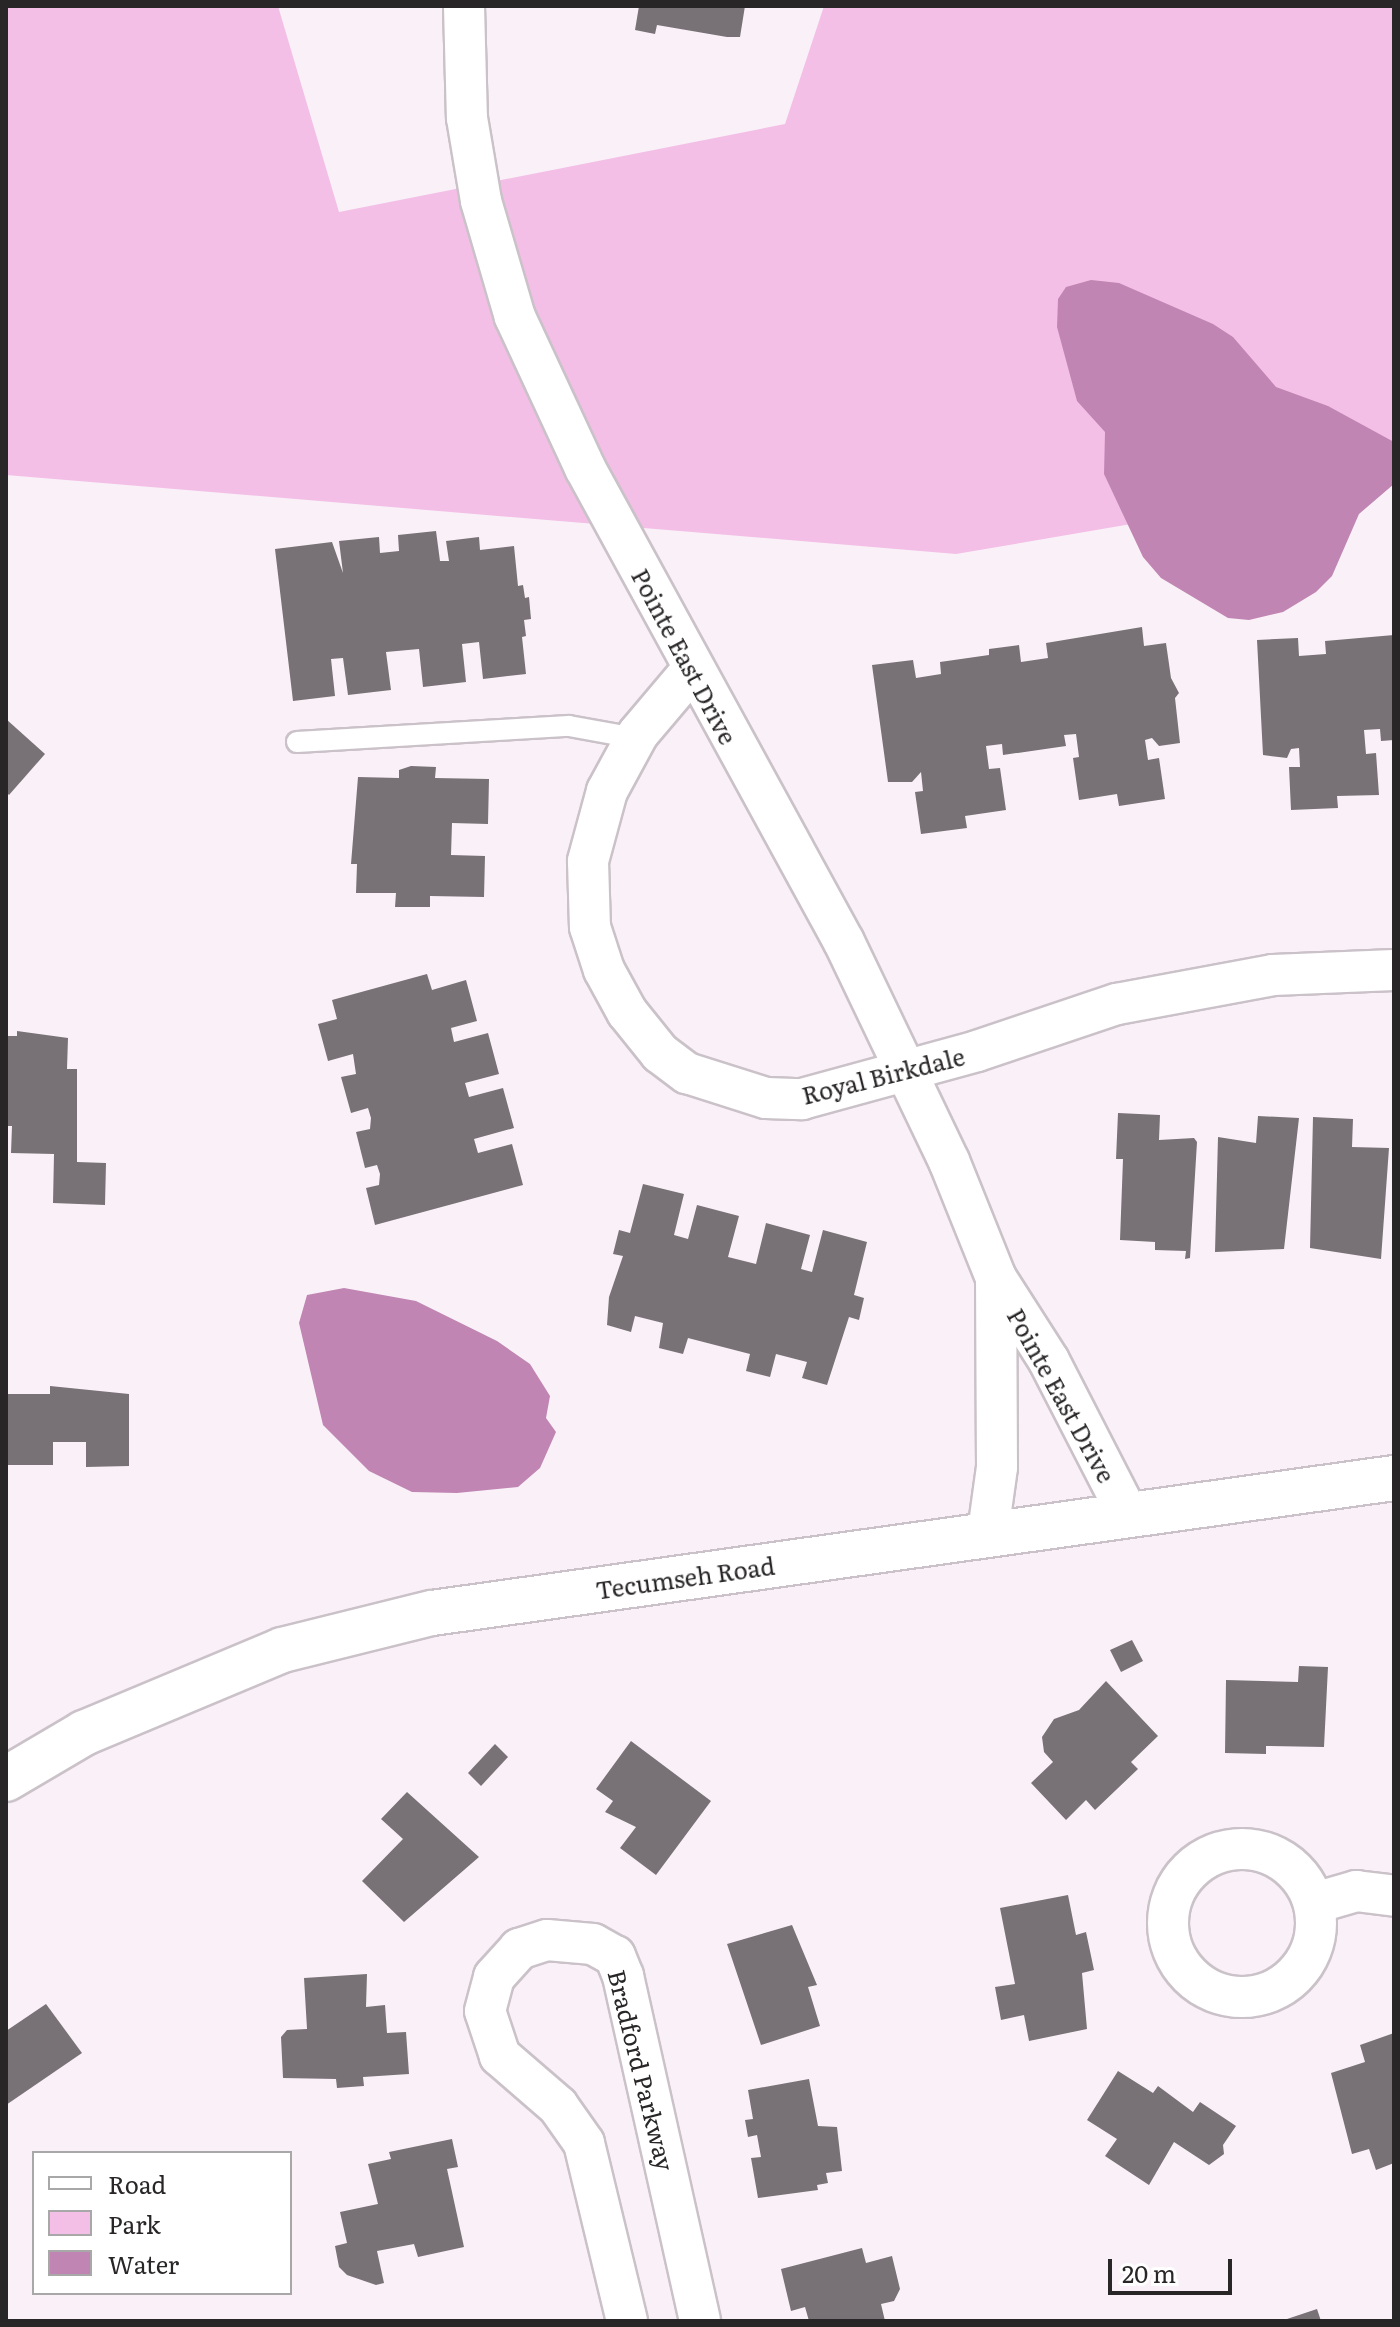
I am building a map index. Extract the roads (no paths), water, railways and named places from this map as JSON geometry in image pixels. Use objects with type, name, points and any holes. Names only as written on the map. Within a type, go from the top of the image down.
[{"type":"street","name":"Pointe East Drive","points":[[464,6],[467,118],[481,201],[515,317],[585,468],[692,670],[844,942],[906,1071],[996,1278],[1049,1361],[1127,1513]]},
{"type":"street","name":"Royal Birkdale","points":[[692,670],[636,738],[607,791],[588,861],[590,927],[627,1012],[660,1053],[687,1073],[766,1098],[802,1099],[906,1071],[1117,1004],[1273,975],[1394,970]]},
{"type":"street","name":"Pointe East Drive","points":[[988,1532],[997,1467],[996,1278]]},
{"type":"street","name":"Tecumseh Road","points":[[6,1779],[84,1733],[297,1646],[432,1613],[988,1532],[1394,1478]]},
{"type":"street","points":[[1315,1903],[1356,1891],[1394,1896]]},
{"type":"street","name":"Bradford Parkway","points":[[627,2321],[584,2143],[558,2106],[500,2056],[485,2011],[494,1977],[519,1949],[547,1940],[593,1944],[615,1956],[623,1976],[700,2321]]},
{"type":"lane","points":[[297,742],[569,726],[636,738]]},
{"type":"water","points":[[1091,280],[1119,283],[1213,324],[1233,337],[1276,387],[1328,406],[1394,442],[1394,484],[1359,514],[1332,576],[1316,592],[1283,612],[1249,620],[1228,618],[1161,578],[1143,557],[1104,474],[1105,432],[1077,401],[1057,327],[1058,299],[1066,287]]},
{"type":"water","points":[[344,1288],[416,1301],[497,1341],[530,1364],[550,1396],[546,1418],[556,1432],[540,1468],[518,1487],[457,1493],[412,1492],[369,1471],[323,1425],[299,1323],[307,1295]]}]
